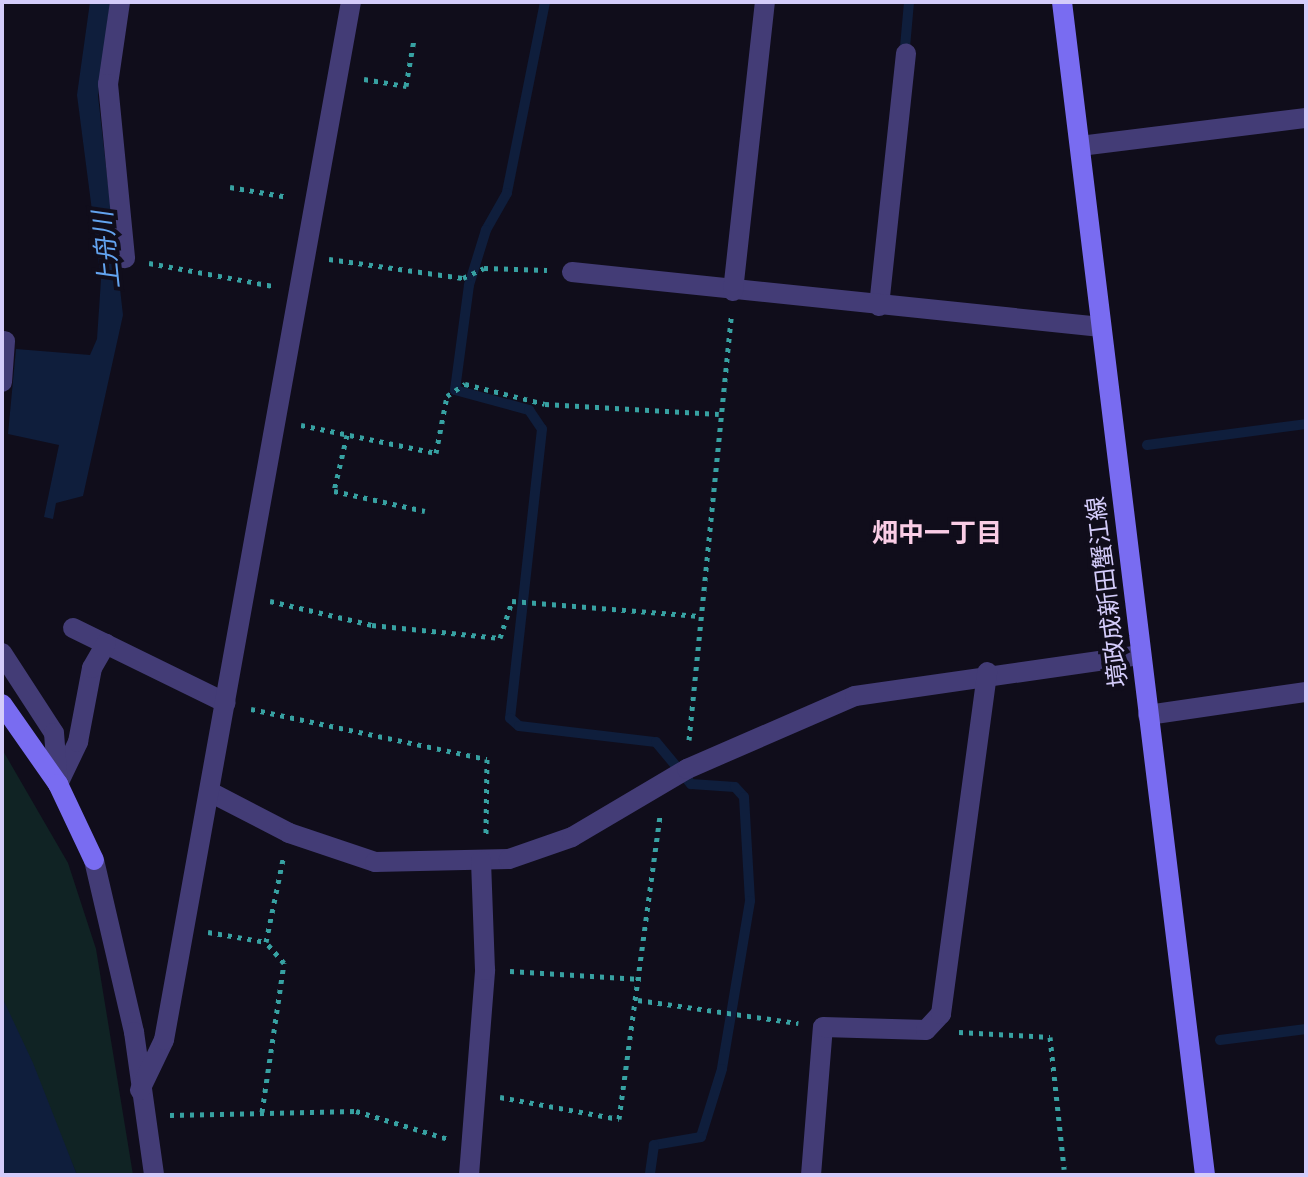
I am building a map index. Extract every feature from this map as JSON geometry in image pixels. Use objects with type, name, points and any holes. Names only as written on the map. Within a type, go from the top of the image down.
[{"type":"main road","name":"境政成新田蟹江線","points":[[1062,2],[1205,1175]]},
{"type":"main road","points":[[2,704],[58,784],[94,860]]},
{"type":"street","points":[[120,2],[108,84],[125,258]]},
{"type":"street","points":[[140,1090],[164,1040],[351,2]]},
{"type":"street","points":[[733,291],[765,2]]},
{"type":"street","points":[[879,306],[906,53]]},
{"type":"street","points":[[1080,146],[1306,118]]},
{"type":"street","points":[[572,272],[1101,327]]},
{"type":"street","points":[[2,382],[5,341]]},
{"type":"street","points":[[73,628],[226,703]]},
{"type":"street","points":[[58,784],[78,742],[92,668],[106,644]]},
{"type":"street","points":[[2,653],[54,733],[58,784]]},
{"type":"street","points":[[210,792],[289,833],[375,862],[483,861],[572,837],[674,776],[855,696],[987,672],[1141,655]]},
{"type":"street","points":[[811,1175],[823,1027],[926,1030],[941,1014],[987,672]]},
{"type":"street","points":[[1148,715],[1306,692]]},
{"type":"street","points":[[94,860],[154,1175]]},
{"type":"street","points":[[469,1175],[468,1145],[485,970],[483,861]]},
{"type":"path","points":[[338,74],[406,86],[414,39]]},
{"type":"path","points":[[230,187],[315,202]]},
{"type":"path","points":[[306,255],[463,278],[484,268],[572,272]]},
{"type":"path","points":[[125,258],[300,291]]},
{"type":"path","points":[[474,1092],[619,1119],[699,616],[733,291]]},
{"type":"path","points":[[277,420],[436,453],[447,396],[465,384],[545,404],[719,414]]},
{"type":"path","points":[[347,435],[334,491],[425,511]]},
{"type":"path","points":[[246,595],[372,625],[500,638],[512,601],[530,600],[699,616]]},
{"type":"path","points":[[226,703],[487,759],[483,861]]},
{"type":"path","points":[[266,942],[289,833]]},
{"type":"path","points":[[185,928],[266,942],[284,963],[262,1112]]},
{"type":"path","points":[[485,970],[641,979]]},
{"type":"path","points":[[638,1000],[823,1027]]},
{"type":"path","points":[[926,1030],[1050,1037],[1064,1169]]},
{"type":"path","points":[[144,1116],[356,1111],[468,1145]]},
{"type":"green space","points":[[2,749],[68,863],[96,949],[133,1175],[77,1175],[2,997]]},
{"type":"water","name":"上舟川","points":[[90,2],[110,2],[98,96],[123,315],[83,496],[56,503],[53,519],[44,517],[59,445],[8,434],[16,349],[90,355],[97,339],[101,280],[77,95]]},
{"type":"water","points":[[2,997],[33,1063],[77,1175],[2,1175]]},
{"type":"waterway","points":[[545,2],[507,193],[486,230],[469,285],[455,390],[529,410],[542,429],[510,718],[519,726],[656,742],[691,784],[735,787],[744,797],[750,901],[722,1069],[701,1137],[654,1145],[650,1175]]},
{"type":"waterway","points":[[905,47],[909,2]]},
{"type":"waterway","points":[[1147,445],[1306,424]]},
{"type":"waterway","points":[[1220,1040],[1306,1029]]},
{"type":"district","name":"畑中一丁目","points":[[937,534]]}]
